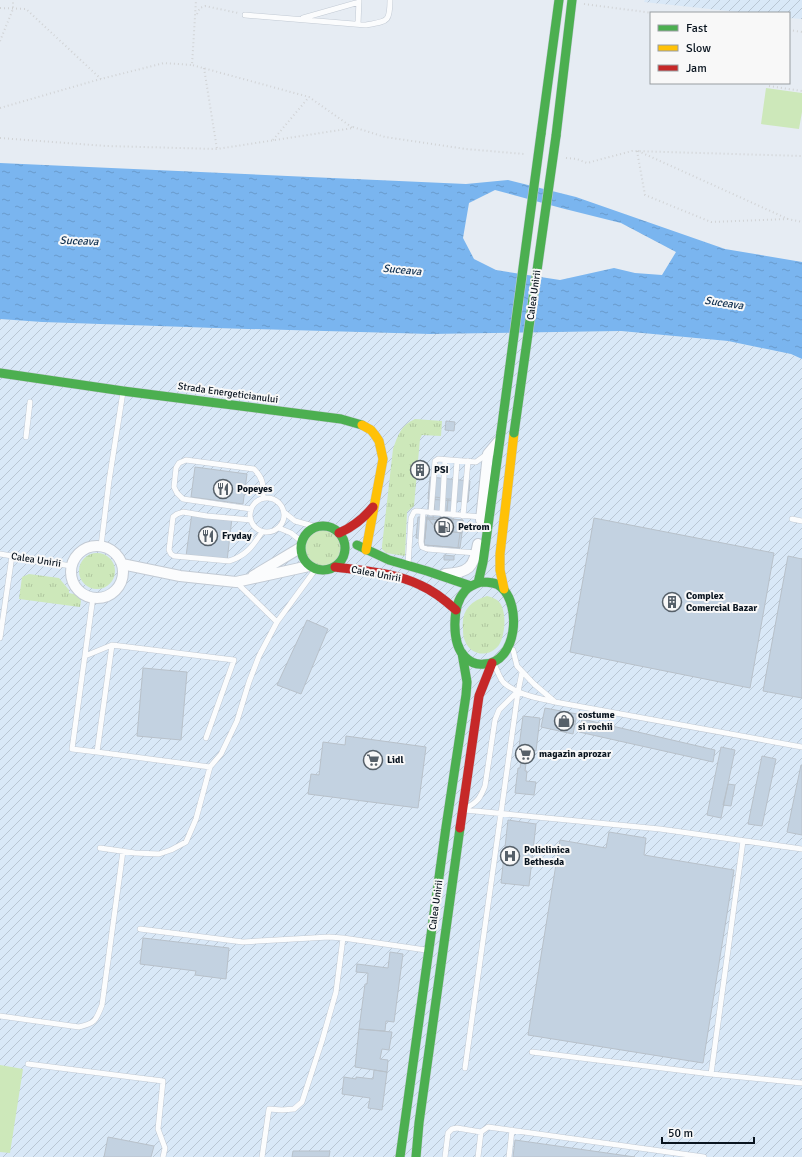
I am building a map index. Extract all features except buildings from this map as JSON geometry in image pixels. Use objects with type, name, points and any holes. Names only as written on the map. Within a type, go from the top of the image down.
[{"type":"main road","name":"Calea Unirii","points":[[341,536],[366,550],[389,560],[474,584],[484,562],[559,0]]},
{"type":"main road","name":"Calea Unirii","points":[[504,589],[500,570],[500,554],[514,433],[556,136],[571,1]]},
{"type":"main road","name":"Strada Energeticianului","points":[[0,373],[124,391],[341,419],[366,426],[376,436],[382,449],[383,459],[366,550]]},
{"type":"main road","name":"Strada Energeticianului","points":[[341,536],[361,521],[373,507]]},
{"type":"main road","points":[[317,526],[325,526],[332,528],[341,536],[345,545],[344,558],[335,567],[322,571],[312,568],[304,562],[301,555],[301,544],[305,535],[310,530],[317,526]]},
{"type":"main road","name":"Calea Unirii","points":[[335,567],[391,575],[412,582],[431,590],[456,610]]},
{"type":"main road","points":[[487,582],[504,589],[508,595],[513,614],[511,641],[507,651],[493,662],[485,664],[478,664],[466,659],[456,640],[455,620],[459,600],[474,584],[487,582]]},
{"type":"main road","name":"Calea Unirii","points":[[400,1157],[467,682],[462,653]]},
{"type":"main road","name":"Calea Unirii","points":[[416,1157],[431,1038],[479,696],[493,662]]},
{"type":"street","points":[[439,575],[460,573],[466,570],[474,561],[481,517],[488,454],[500,436]]},
{"type":"street","points":[[246,580],[301,544]]},
{"type":"street","points":[[94,546],[108,548],[119,557],[122,564],[123,573],[121,581],[117,589],[110,594],[93,598],[78,590],[73,583],[71,566],[82,550],[94,546]]},
{"type":"street","points":[[122,564],[180,576],[236,582],[312,568]]},
{"type":"lane","points":[[245,15],[366,25],[385,21],[390,16],[390,0]]},
{"type":"lane","points":[[298,20],[359,1],[358,24]]},
{"type":"lane","points":[[101,546],[109,481],[124,391]]},
{"type":"lane","points":[[26,438],[30,402]]},
{"type":"lane","points":[[431,512],[435,461],[438,459],[476,462],[488,454]]},
{"type":"lane","points":[[251,509],[183,499],[174,487],[176,468],[179,464],[186,460],[254,469],[260,475],[263,482],[263,498]]},
{"type":"lane","points":[[442,514],[445,460]]},
{"type":"lane","points":[[453,515],[457,460]]},
{"type":"lane","points":[[463,516],[468,461]]},
{"type":"lane","points":[[263,498],[275,499],[280,502],[283,507],[284,518],[282,524],[274,531],[262,532],[253,525],[251,520],[251,509],[258,500],[263,498]]},
{"type":"lane","points":[[251,520],[183,512],[177,514],[173,517],[170,550],[171,554],[174,556],[228,561],[235,559],[251,549],[262,532]]},
{"type":"lane","points":[[284,512],[296,521],[317,526]]},
{"type":"lane","points":[[408,566],[411,516],[414,512],[431,512],[481,517]]},
{"type":"lane","points":[[423,512],[422,547],[427,549],[476,553]]},
{"type":"lane","points":[[792,519],[802,521]]},
{"type":"lane","points":[[279,528],[291,533],[301,544]]},
{"type":"lane","name":"Calea Unirii","points":[[0,554],[71,566]]},
{"type":"lane","points":[[0,638],[12,556]]},
{"type":"lane","points":[[100,848],[159,854],[171,850],[186,842],[196,819],[210,767],[221,754],[237,721],[259,656],[277,622],[312,568]]},
{"type":"lane","points":[[236,582],[277,622]]},
{"type":"lane","points":[[93,598],[72,749],[210,767]]},
{"type":"lane","points":[[511,641],[517,666],[555,702]]},
{"type":"lane","points":[[85,656],[112,645],[234,660],[206,738]]},
{"type":"lane","points":[[97,752],[112,645]]},
{"type":"lane","points":[[493,662],[504,682],[518,692],[530,696],[802,748]]},
{"type":"lane","points":[[465,1068],[500,813],[522,672]]},
{"type":"lane","points":[[464,810],[476,803],[485,786],[495,720],[499,710],[518,692]]},
{"type":"lane","points":[[464,810],[660,829],[802,849]]},
{"type":"lane","points":[[711,1074],[743,841]]},
{"type":"lane","points":[[0,1016],[79,1027],[89,1024],[97,1018],[102,1005],[123,851]]},
{"type":"lane","points":[[140,929],[243,942],[328,937],[343,938],[429,951]]},
{"type":"lane","points":[[262,1157],[269,1109],[294,1109],[302,1102],[336,992],[343,938]]},
{"type":"lane","points":[[532,1052],[711,1074],[802,1083]]},
{"type":"lane","points":[[28,1064],[163,1081],[158,1129],[165,1148],[163,1157]]},
{"type":"lane","points":[[445,1157],[448,1133],[452,1128],[481,1132],[488,1127],[704,1157]]},
{"type":"lane","points":[[509,1157],[512,1130]]},
{"type":"lane","points":[[478,1157],[481,1132]]},
{"type":"path","points":[[0,41],[13,9],[13,0]]},
{"type":"path","points":[[192,65],[196,0]]},
{"type":"path","points":[[571,1],[650,13]]},
{"type":"path","points":[[196,17],[198,10],[205,6],[245,15]]},
{"type":"path","points":[[0,8],[26,9],[101,79]]},
{"type":"path","points":[[790,30],[802,32]]},
{"type":"path","points":[[0,108],[101,79],[164,63],[192,65],[309,97],[352,127],[385,137],[466,149],[530,155]]},
{"type":"path","points":[[204,68],[217,149]]},
{"type":"path","points":[[769,86],[802,91]]},
{"type":"path","points":[[273,140],[309,97]]},
{"type":"path","points":[[0,138],[106,146],[217,149],[353,128],[352,127]]},
{"type":"path","points":[[561,158],[577,159],[587,163],[632,151],[802,156]]},
{"type":"path","points":[[637,151],[788,219]]},
{"type":"path","points":[[637,151],[645,195],[711,222],[788,219],[802,221]]},
{"type":"shaded area","points":[[645,0],[802,0],[802,19],[790,18],[790,12],[738,12],[644,2]]},
{"type":"shaded area","points":[[0,319],[42,322],[430,334],[621,331],[728,341],[791,354],[802,359],[802,1157],[0,1157]]},
{"type":"green space","points":[[766,88],[802,93],[802,112],[799,129],[761,124]]},
{"type":"green space","points":[[415,419],[442,421],[441,436],[422,435],[420,439],[414,506],[407,512],[405,556],[386,553],[382,549],[382,546],[393,449],[398,435],[403,427]]},
{"type":"green space","points":[[319,527],[327,527],[335,530],[341,536],[344,548],[341,560],[335,566],[327,569],[319,569],[311,566],[305,560],[302,552],[302,544],[305,536],[311,530]]},
{"type":"green space","points":[[101,553],[110,558],[114,564],[114,578],[110,584],[101,589],[93,589],[84,584],[80,578],[79,567],[84,558],[90,554]]},
{"type":"green space","points":[[29,574],[59,578],[69,590],[69,593],[78,595],[81,601],[80,607],[19,599],[22,577]]},
{"type":"green space","points":[[487,596],[497,600],[502,607],[504,613],[504,630],[501,641],[495,649],[490,652],[480,654],[471,650],[465,641],[463,636],[463,623],[465,612],[471,604]]},
{"type":"green space","points":[[0,1065],[23,1069],[10,1153],[0,1152]]},
{"type":"water","name":"Suceava","points":[[0,163],[466,184],[508,180],[576,197],[725,249],[802,262],[802,359],[791,354],[728,341],[621,331],[430,334],[42,322],[0,319]],"holes":[[[495,190],[621,223],[676,252],[662,275],[635,273],[614,268],[560,280],[496,270],[474,259],[463,238],[469,203]]]},
{"type":"traffic: fast","points":[[541,134],[559,0]]},
{"type":"traffic: fast","points":[[556,136],[572,0]]},
{"type":"traffic: fast","points":[[501,432],[541,134]]},
{"type":"traffic: fast","points":[[514,433],[556,136]]},
{"type":"traffic: fast","points":[[0,373],[123,391],[341,419],[362,425]]},
{"type":"traffic: fast","points":[[478,583],[483,562],[501,432]]},
{"type":"traffic: fast","points":[[319,526],[327,526],[332,527],[339,532],[344,539],[345,548],[344,557],[339,564],[332,569],[319,570],[311,567],[304,560],[301,552],[301,544],[304,536],[311,529],[319,526]]},
{"type":"traffic: fast","points":[[357,545],[389,560],[471,586]]},
{"type":"traffic: fast","points":[[481,582],[494,583],[501,587],[508,595],[512,606],[514,619],[513,632],[504,654],[495,661],[484,664],[476,664],[465,657],[460,651],[455,634],[455,624],[461,597],[468,588],[481,582]]},
{"type":"traffic: fast","points":[[400,1157],[466,695],[467,682],[462,653]]},
{"type":"traffic: fast","points":[[416,1157],[419,1123],[460,828]]},
{"type":"traffic: slow","points":[[362,425],[371,430],[379,441],[383,459],[366,550]]},
{"type":"traffic: slow","points":[[504,589],[500,570],[500,554],[514,433]]},
{"type":"traffic: jam","points":[[339,533],[358,522],[373,507]]},
{"type":"traffic: jam","points":[[335,567],[400,577],[425,587],[456,610]]},
{"type":"traffic: jam","points":[[460,828],[479,696],[492,663]]},
{"type":"place","name":"PSI","points":[[420,470]]},
{"type":"place","name":"Popeyes","points":[[223,489]]},
{"type":"place","name":"Petrom","points":[[444,527]]},
{"type":"place","name":"Fryday","points":[[208,536]]},
{"type":"place","name":"Complex Comercial Bazar","points":[[672,602]]},
{"type":"place","name":"costume si rochii","points":[[564,721]]},
{"type":"place","name":"magazin aprozar","points":[[525,754]]},
{"type":"place","name":"Lidl","points":[[373,760]]},
{"type":"place","name":"Policlinica Bethesda","points":[[510,856]]}]
